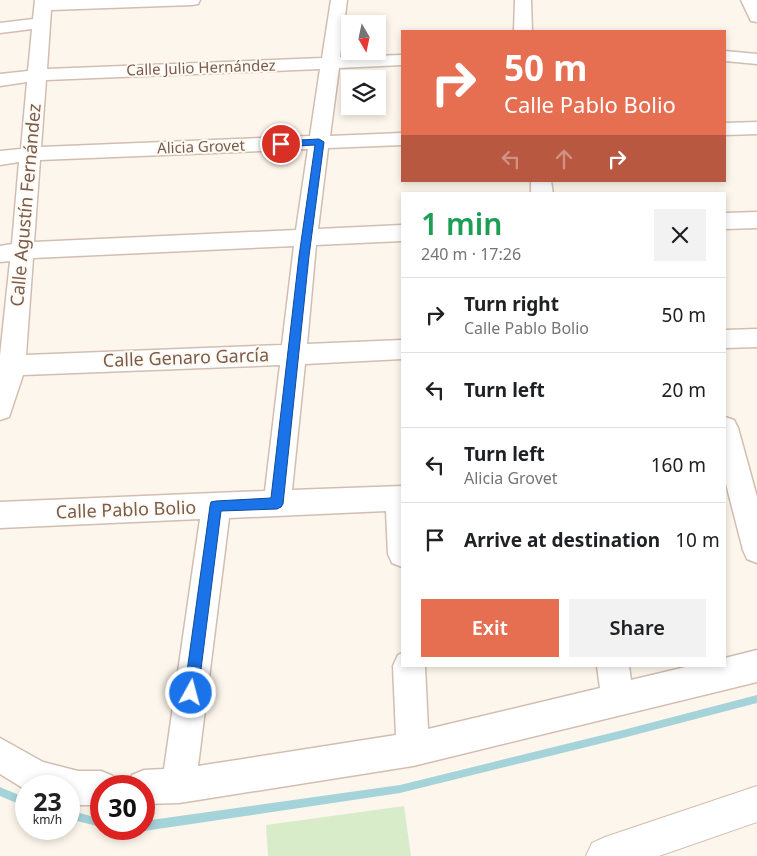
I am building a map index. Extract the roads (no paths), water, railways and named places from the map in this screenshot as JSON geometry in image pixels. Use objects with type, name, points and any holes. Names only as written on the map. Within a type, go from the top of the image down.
[{"type":"street","points":[[0,28],[42,9],[192,0]]},
{"type":"street","points":[[277,504],[306,237],[339,0]]},
{"type":"street","points":[[523,0],[524,30]]},
{"type":"street","points":[[749,0],[757,17]]},
{"type":"street","name":"Calle Agustín Fernández","points":[[0,409],[22,251],[42,9]]},
{"type":"street","points":[[726,56],[757,59]]},
{"type":"street","name":"Calle Julio Hernández","points":[[0,80],[36,75],[401,60]]},
{"type":"street","points":[[726,129],[757,128]]},
{"type":"street","name":"Alicia Grovet","points":[[0,158],[30,154],[401,139]]},
{"type":"street","points":[[726,221],[757,220]]},
{"type":"street","points":[[0,254],[22,251],[401,233]]},
{"type":"street","points":[[726,339],[757,338]]},
{"type":"street","name":"Calle Genaro García","points":[[6,365],[401,350]]},
{"type":"street","points":[[726,432],[757,550]]},
{"type":"street","name":"Calle Pablo Bolio","points":[[0,515],[401,498]]},
{"type":"street","points":[[179,786],[216,506]]},
{"type":"street","points":[[155,787],[179,786],[413,748],[757,666]]},
{"type":"street","points":[[409,667],[413,748]]},
{"type":"street","points":[[613,667],[618,700]]},
{"type":"street","points":[[0,755],[36,777],[78,788],[90,788]]},
{"type":"street","points":[[605,856],[647,849],[757,804]]},
{"type":"waterway","points":[[155,824],[400,789],[757,699]]},
{"type":"waterway","points":[[0,791],[15,798]]},
{"type":"waterway","points":[[80,818],[90,820]]}]
